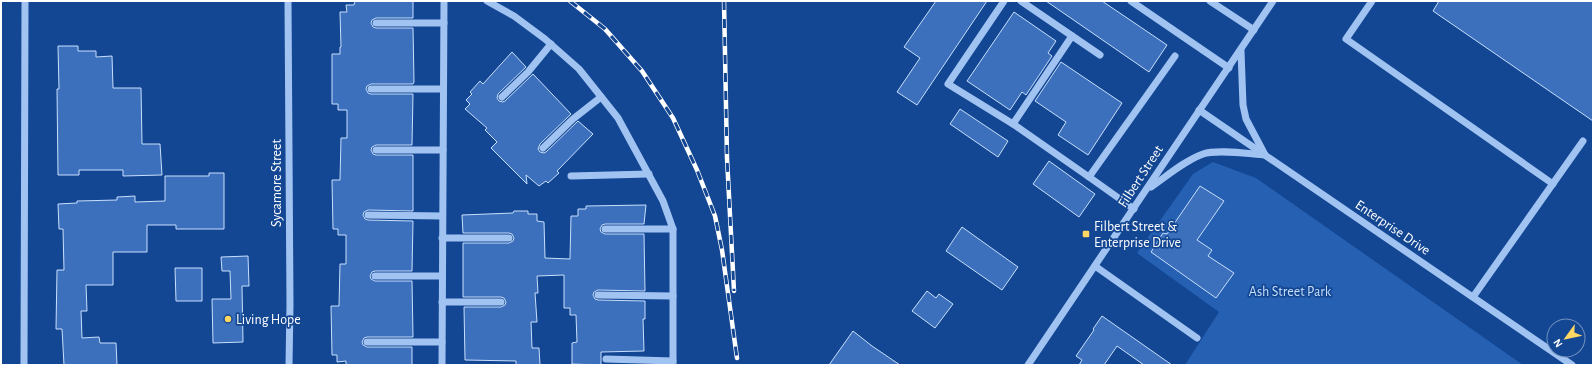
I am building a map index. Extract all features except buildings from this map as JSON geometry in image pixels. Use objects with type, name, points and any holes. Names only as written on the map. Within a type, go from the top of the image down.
[{"type":"street","points":[[24,365],[25,1]]},
{"type":"street","name":"Sycamore Street","points":[[288,1],[289,365]]},
{"type":"street","points":[[442,365],[444,1]]},
{"type":"street","points":[[487,1],[514,16],[551,44],[579,70],[618,118],[666,208],[673,229],[673,363],[606,359]]},
{"type":"street","points":[[1004,1],[948,84],[1013,124],[1134,210]]},
{"type":"street","points":[[1021,1],[1100,55]]},
{"type":"street","points":[[1131,1],[1229,68]]},
{"type":"street","points":[[1210,1],[1254,30]]},
{"type":"street","name":"Filbert Street","points":[[1028,365],[1134,210],[1199,110],[1229,68],[1273,1]]},
{"type":"street","points":[[1372,1],[1346,39],[1553,184]]},
{"type":"street","points":[[376,23],[444,23]]},
{"type":"street","points":[[1013,124],[1072,36]]},
{"type":"street","points":[[502,97],[528,72],[551,44]]},
{"type":"street","points":[[1240,51],[1242,105],[1246,119],[1265,155]]},
{"type":"street","points":[[1089,177],[1175,56]]},
{"type":"street","points":[[371,89],[443,89]]},
{"type":"street","points":[[543,148],[573,119],[601,97]]},
{"type":"street","name":"Enterprise Drive","points":[[1199,110],[1572,365]]},
{"type":"street","points":[[1473,297],[1583,141]]},
{"type":"street","points":[[376,150],[443,150]]},
{"type":"street","points":[[1147,189],[1187,162],[1204,154],[1224,152],[1265,155]]},
{"type":"street","points":[[571,176],[649,174]]},
{"type":"street","points":[[368,215],[442,216]]},
{"type":"street","points":[[605,229],[673,229]]},
{"type":"street","points":[[442,238],[509,238]]},
{"type":"street","points":[[1095,266],[1197,338]]},
{"type":"street","points":[[375,276],[442,276]]},
{"type":"street","points":[[598,295],[673,296]]},
{"type":"street","points":[[442,302],[501,302]]},
{"type":"street","points":[[367,342],[442,342]]},
{"type":"green space","name":"Ash Street Park","points":[[1213,162],[1256,178],[1523,365],[1185,365],[1219,312],[1137,253],[1193,174]]},
{"type":"railway","points":[[570,1],[605,29],[642,71],[673,118],[697,170],[715,216],[722,250],[737,358]]},
{"type":"railway","points":[[724,1],[727,158],[734,291]]},
{"type":"place","name":"Filbert Street & Enterprise Drive","points":[[1086,234]]},
{"type":"place","name":"Living Hope","points":[[228,319]]}]
